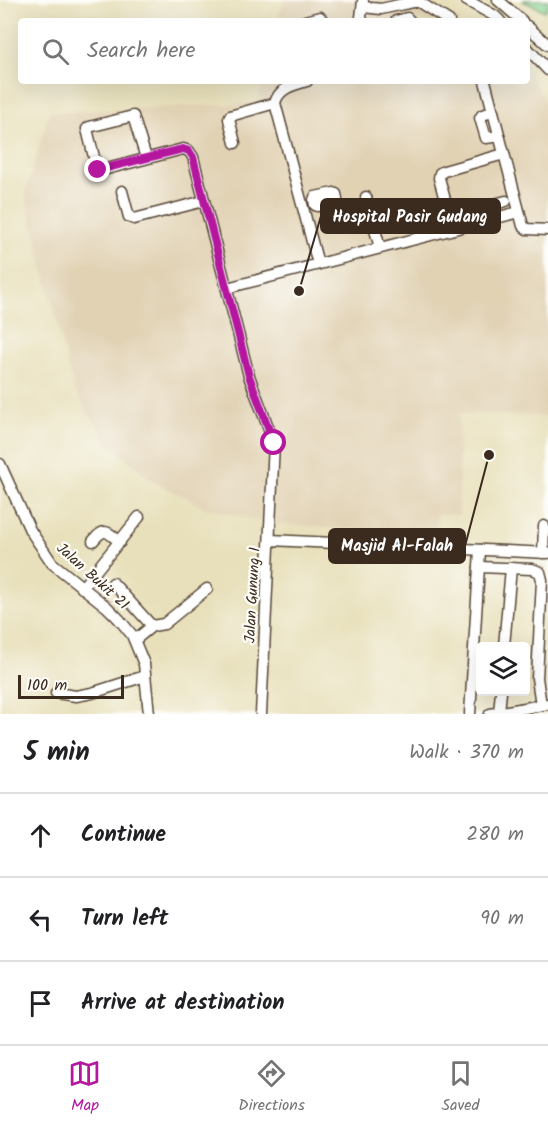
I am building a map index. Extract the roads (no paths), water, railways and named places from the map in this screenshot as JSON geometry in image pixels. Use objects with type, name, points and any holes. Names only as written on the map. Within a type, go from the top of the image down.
[{"type":"street","points":[[466,0],[497,18]]},
{"type":"street","points":[[498,0],[519,18]]},
{"type":"street","points":[[361,18],[364,2],[381,9],[418,2],[444,18]]},
{"type":"street","points":[[530,29],[548,45]]},
{"type":"street","points":[[530,51],[548,70]]},
{"type":"street","points":[[296,84],[283,90],[275,103],[318,264]]},
{"type":"street","points":[[486,84],[525,228],[548,231]]},
{"type":"street","points":[[235,143],[230,116],[275,103]]},
{"type":"street","points":[[146,158],[135,118],[131,116],[88,127],[99,171],[183,149],[189,151],[193,157],[249,376],[274,443],[270,540]]},
{"type":"street","points":[[453,230],[439,178],[440,173],[504,154]]},
{"type":"street","points":[[122,191],[129,217],[134,219],[204,201]]},
{"type":"street","points":[[366,197],[380,248]]},
{"type":"street","points":[[460,213],[506,201]]},
{"type":"street","points":[[302,206],[314,202]]},
{"type":"street","points":[[475,209],[479,223]]},
{"type":"street","points":[[227,288],[519,212]]},
{"type":"street","name":"Jalan Bukit 21","points":[[0,464],[4,485],[38,544],[52,563],[120,619],[135,640],[144,664],[149,714]]},
{"type":"street","points":[[82,588],[139,517]]},
{"type":"street","points":[[544,526],[545,553]]},
{"type":"street","points":[[93,541],[103,531],[120,542]]},
{"type":"street","name":"Jalan Gunung 1","points":[[261,714],[270,540],[545,553]]},
{"type":"street","points":[[470,714],[480,549]]},
{"type":"street","points":[[479,567],[532,569],[540,573],[542,580],[537,678],[544,704],[495,713],[500,696]]},
{"type":"street","points":[[504,642],[511,568]]},
{"type":"street","points":[[113,583],[152,626]]},
{"type":"street","points":[[135,640],[152,626],[164,624],[207,588]]},
{"type":"street","points":[[56,693],[76,696],[92,693],[145,676]]},
{"type":"place","name":"Hospital Pasir Gudang","points":[[299,291]]},
{"type":"place","name":"Masjid Al-Falah","points":[[489,455]]}]
